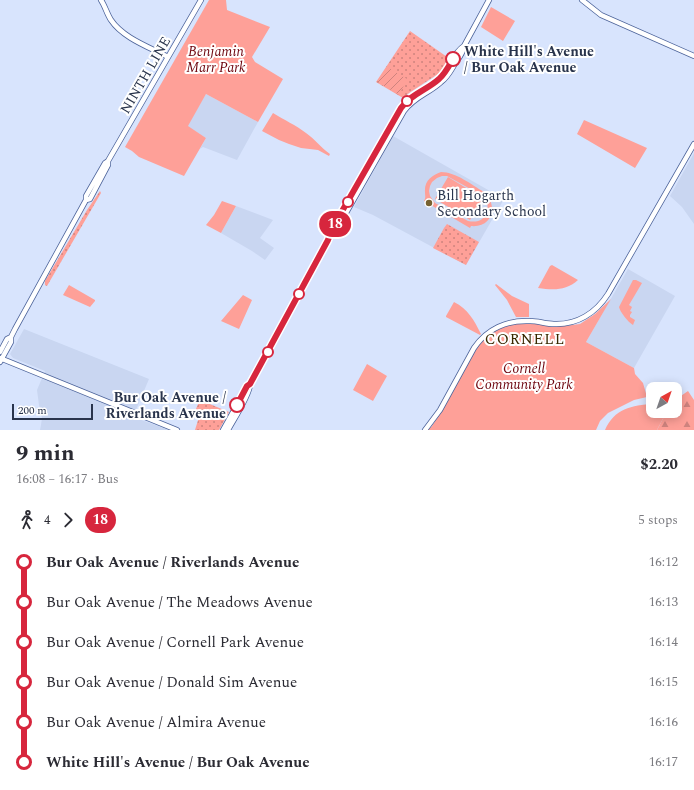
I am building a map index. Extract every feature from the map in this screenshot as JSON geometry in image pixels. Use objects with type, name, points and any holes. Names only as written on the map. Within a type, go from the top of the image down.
[{"type":"street","points":[[102,0],[111,19],[128,36],[168,57]]},
{"type":"street","name":"NINTH LINE","points":[[1,360],[11,342],[11,337],[86,200],[86,196],[105,163],[108,161],[201,0]]},
{"type":"street","points":[[223,430],[247,386],[250,384],[328,240],[334,234],[404,111],[418,97],[437,85],[449,75],[464,51],[464,46],[489,0]]},
{"type":"street","points":[[582,0],[601,15],[694,56]]},
{"type":"street","points":[[425,430],[440,410],[474,348],[488,333],[502,325],[517,321],[555,324],[571,322],[586,317],[601,304],[694,144]]},
{"type":"street","name":"NINTH LINE","points":[[0,352],[7,339],[11,337]]},
{"type":"street","points":[[1,360],[177,430]]},
{"type":"street","points":[[228,430],[250,388],[250,384]]},
{"type":"shaded area","points":[[206,94],[258,122],[237,160],[203,147],[200,149],[206,138],[187,126]]},
{"type":"shaded area","name":"Bill Hogarth Secondary School","points":[[393,136],[504,199],[466,265],[373,215],[354,207]]},
{"type":"shaded area","points":[[694,153],[694,224],[682,207],[670,196]]},
{"type":"shaded area","points":[[236,206],[273,220],[260,238],[274,248],[265,260],[221,233]]},
{"type":"shaded area","points":[[628,269],[675,296],[634,368],[586,342]]},
{"type":"shaded area","points":[[24,329],[149,379],[133,417],[169,430],[40,430],[42,418],[37,390],[45,371],[13,358],[10,354]]},
{"type":"green space","name":"Benjamin Marr Park","points":[[209,0],[226,0],[227,10],[270,27],[252,57],[255,62],[283,79],[258,122],[206,94],[188,126],[206,138],[184,176],[139,157],[125,147]]},
{"type":"green space","points":[[491,7],[515,21],[503,41],[481,27]]},
{"type":"green space","points":[[410,31],[450,59],[438,74],[403,98],[376,82]]},
{"type":"green space","points":[[387,67],[407,79],[399,95],[378,82]]},
{"type":"green space","points":[[273,113],[309,135],[330,154],[329,156],[318,150],[301,148],[289,144],[262,131]]},
{"type":"green space","points":[[584,120],[647,148],[635,168],[577,134]]},
{"type":"green space","points":[[441,172],[452,174],[464,179],[484,192],[489,198],[492,209],[491,215],[484,224],[471,226],[470,228],[424,201],[427,182]],"holes":[[[447,176],[483,196],[487,201],[488,211],[483,219],[475,222],[468,221],[435,203],[430,196],[430,186],[437,178]]]},
{"type":"green space","points":[[448,177],[483,198],[470,220],[435,199]]},
{"type":"green space","points":[[100,191],[101,193],[47,286],[45,285],[45,281]]},
{"type":"green space","points":[[222,201],[236,206],[221,233],[206,225]]},
{"type":"green space","points":[[447,224],[479,242],[466,265],[433,248]]},
{"type":"green space","points":[[552,265],[578,280],[569,286],[559,289],[538,288]]},
{"type":"green space","points":[[633,280],[642,283],[629,305],[632,307],[630,317],[635,320],[633,325],[624,317],[619,307]]},
{"type":"green space","points":[[496,284],[512,296],[529,304],[529,317],[516,317],[507,300],[495,285]]},
{"type":"green space","points":[[69,285],[95,301],[90,307],[63,295]]},
{"type":"green space","points":[[243,295],[252,300],[239,329],[221,321]]},
{"type":"green space","name":"Cornell Community Park","points":[[611,299],[586,342],[634,368],[635,374],[643,383],[646,397],[634,400],[608,413],[600,421],[596,430],[428,430],[446,404],[477,346],[499,328],[521,322],[565,326],[580,324],[595,314]]},
{"type":"green space","points":[[454,302],[470,315],[481,334],[480,335],[446,317]]},
{"type":"green space","points":[[367,364],[387,376],[373,401],[353,390]]},
{"type":"green space","points":[[688,391],[694,400],[694,430],[657,430],[663,418],[682,418],[682,395]]},
{"type":"green space","points":[[200,400],[229,412],[219,430],[195,430],[199,417],[204,419],[205,416],[195,411]]},
{"type":"green space","points":[[646,405],[646,418],[663,418],[657,430],[605,430],[613,417],[624,410]]},
{"type":"bus line","name":"18","points":[[237,405],[305,284],[337,220],[401,108],[411,97],[439,80],[453,59]]},
{"type":"place","name":"White Hill's Avenue / Bur Oak Avenue","points":[[453,59]]},
{"type":"place","name":"Bill Hogarth Secondary School","points":[[429,203]]},
{"type":"place","name":"Bur Oak Avenue / Riverlands Avenue","points":[[237,405]]},
{"type":"district","name":"CORNELL","points":[[525,339]]}]
